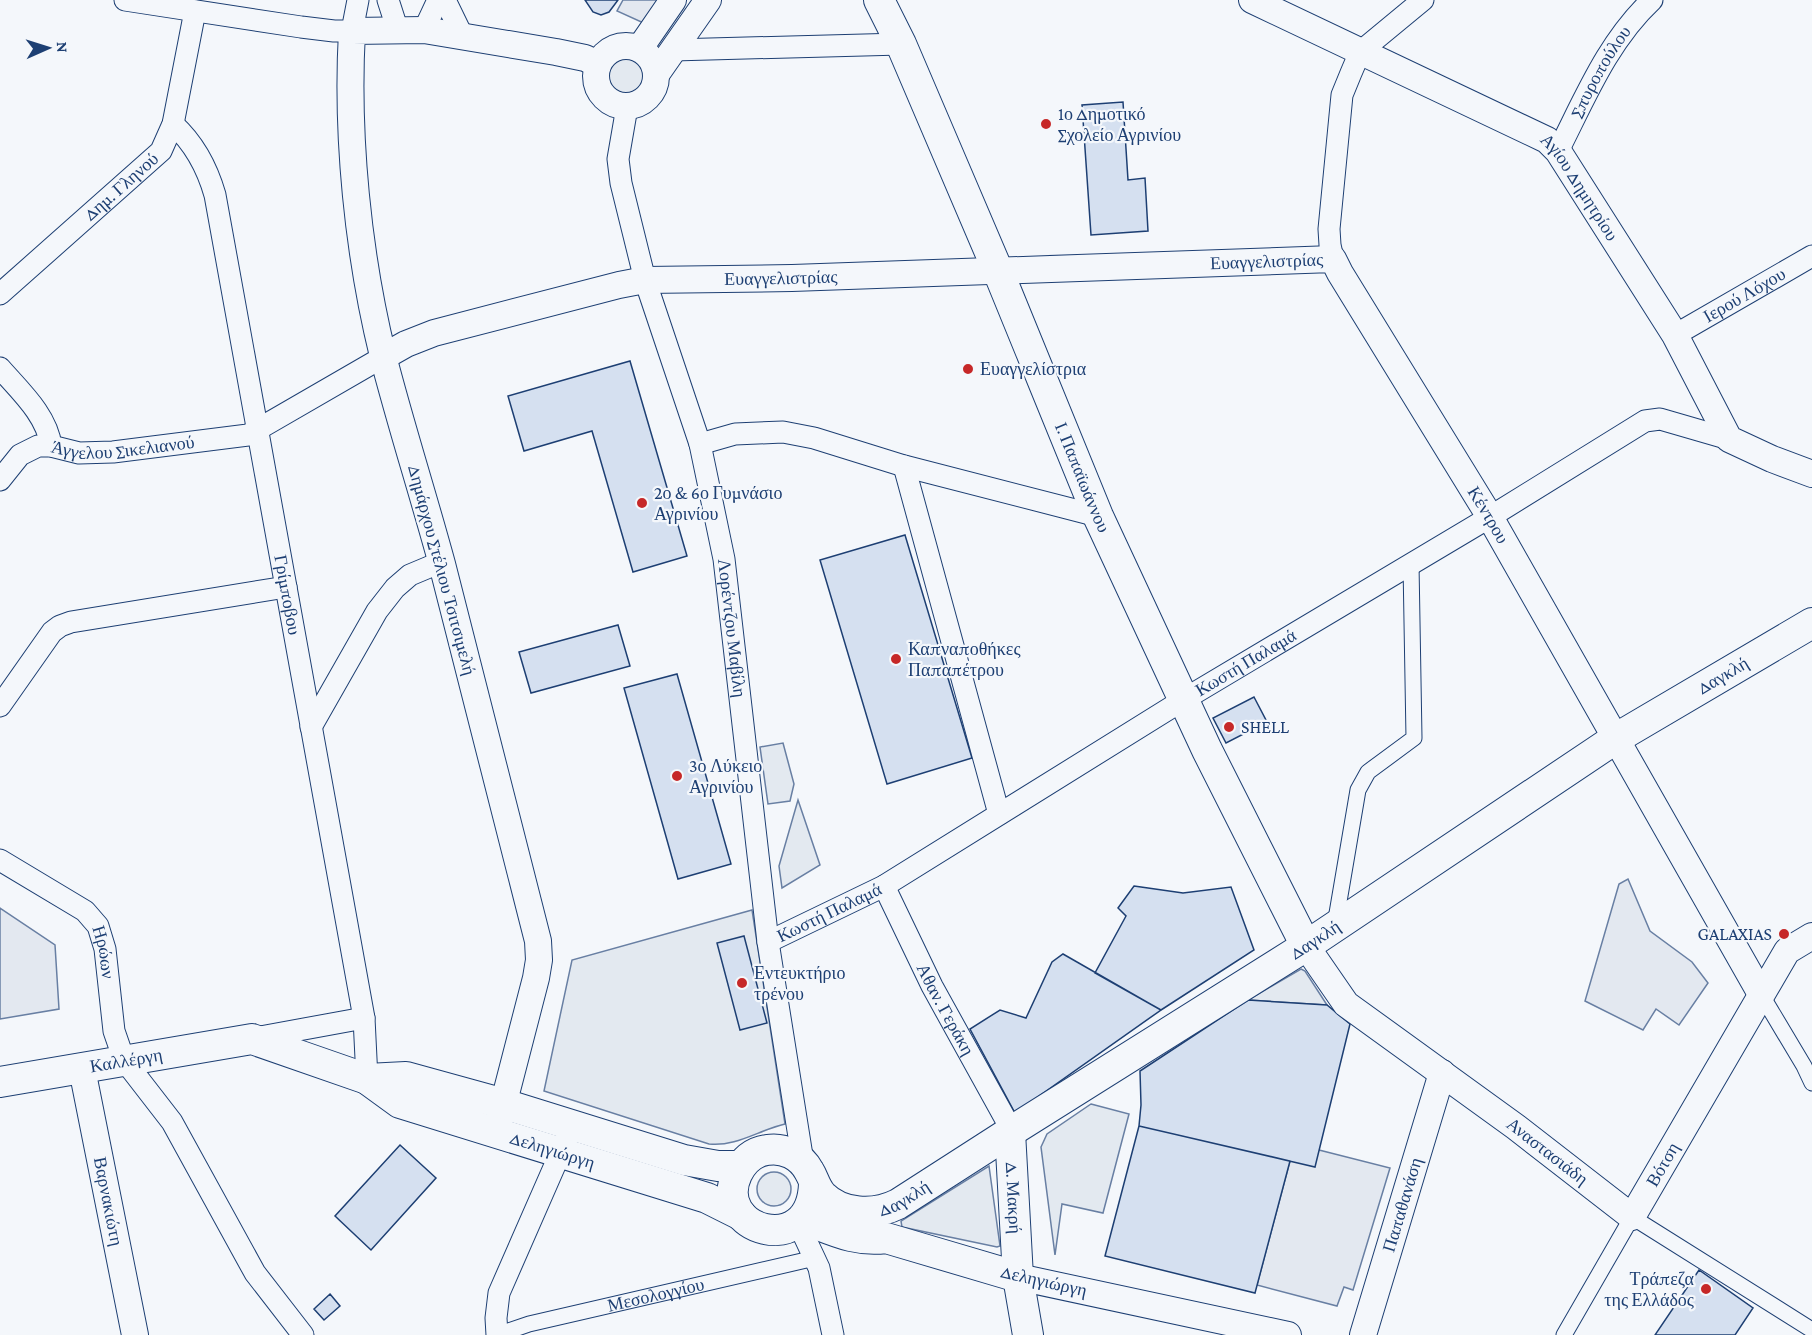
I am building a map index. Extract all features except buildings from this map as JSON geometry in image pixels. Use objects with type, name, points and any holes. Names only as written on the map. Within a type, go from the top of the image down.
[{"type":"main road","name":"Ι. Παπαϊωάννου","points":[[879,0],[901,44],[998,271],[1098,516],[1183,700],[1306,946]]},
{"type":"main road","name":"Δαγκλή","points":[[809,1173],[822,1195],[835,1204],[860,1212],[874,1212],[898,1204],[1306,946],[1615,740],[1812,623]]},
{"type":"main road","name":"Δεληγιώργη","points":[[252,1039],[367,1079],[400,1102],[708,1198],[741,1215]]},
{"type":"main road","name":"Καλλέργη","points":[[0,1082],[252,1039]]},
{"type":"main road","name":"Δεληγιώργη","points":[[367,1079],[406,1077],[504,1104],[692,1162],[718,1166],[741,1166]]},
{"type":"main road","name":"Δ. Μακρή","points":[[1010,1132],[1018,1277],[1028,1335]]},
{"type":"main road","points":[[769,1149],[794,1154],[809,1173],[814,1198],[810,1209],[801,1221],[789,1228],[768,1231],[748,1222],[741,1215],[733,1193],[734,1180],[741,1166],[757,1153],[769,1149]]},
{"type":"main road","points":[[886,1238],[887,1221],[898,1204]]},
{"type":"main road","name":"Δεληγιώργη","points":[[801,1221],[868,1240],[886,1238],[1018,1277]]},
{"type":"street","points":[[125,0],[309,28],[352,31],[424,30],[566,54],[585,58],[598,64]]},
{"type":"street","name":"Δημάρχου Στέλιου Τσιτσιμελή","points":[[357,0],[352,31],[351,114],[369,287],[383,357],[441,562],[538,941],[539,960],[536,978],[496,1133]]},
{"type":"street","points":[[388,0],[398,31]]},
{"type":"street","points":[[424,30],[438,0]]},
{"type":"street","points":[[445,0],[463,37]]},
{"type":"street","points":[[640,48],[673,0]]},
{"type":"street","points":[[657,73],[708,0]]},
{"type":"street","name":"Αγίου Δημητρίου","points":[[1252,0],[1547,140],[1558,151],[1674,335],[1730,439]]},
{"type":"street","points":[[1360,52],[1423,0]]},
{"type":"street","name":"Σπυροπούλου","points":[[1558,151],[1616,41],[1637,14],[1652,0]]},
{"type":"street","name":"Δημ. Γληνού","points":[[0,294],[156,157],[166,142],[173,124],[195,11]]},
{"type":"street","points":[[673,50],[901,44]]},
{"type":"street","points":[[621,46],[640,48],[649,55],[657,73],[652,92],[646,99],[627,106],[609,100],[597,84],[598,64],[611,49],[621,46]]},
{"type":"street","name":"Κέντρου","points":[[1360,52],[1342,95],[1329,229],[1333,259],[1490,517],[1761,994]]},
{"type":"street","name":"Λορέντζου Μαβίλη","points":[[627,106],[618,159],[621,183],[645,280],[700,444],[724,559],[768,942],[809,1173]]},
{"type":"street","name":"Γρίμποβου","points":[[173,124],[186,136],[199,154],[215,195],[364,1018],[367,1079]]},
{"type":"street","name":"Ιερού Λόχου","points":[[1674,335],[1812,256]]},
{"type":"street","name":"Ευαγγελιστρίας","points":[[259,430],[406,344],[434,333],[645,280],[792,278],[1333,259]]},
{"type":"street","points":[[0,368],[42,418],[49,432],[51,446]]},
{"type":"street","name":"Κωστή Παλαμά","points":[[768,942],[884,886],[1183,700],[1490,517],[1645,421],[1660,419],[1730,439]]},
{"type":"street","name":"Άγγελου Σικελιανού","points":[[0,480],[14,461],[38,446],[51,446],[80,453],[113,452],[243,436],[259,430]]},
{"type":"street","points":[[700,444],[735,434],[783,432],[814,438],[904,466],[1098,516]]},
{"type":"street","points":[[1730,439],[1772,459],[1812,474]]},
{"type":"street","points":[[904,466],[999,814]]},
{"type":"street","points":[[311,727],[377,611],[395,588],[410,575],[441,562]]},
{"type":"street","points":[[1334,927],[1358,790],[1362,780],[1368,772],[1414,738],[1411,564]]},
{"type":"street","points":[[0,706],[52,632],[60,626],[71,622],[286,587]]},
{"type":"street","name":"Ηρώων","points":[[0,860],[85,910],[98,926],[105,949],[112,1025],[124,1060],[172,1122],[255,1273],[303,1335]]},
{"type":"street","name":"Αθαν. Γεράκη","points":[[884,886],[923,968],[1006,1120],[1010,1132]]},
{"type":"street","name":"Βότση","points":[[1564,1335],[1787,951],[1812,936]]},
{"type":"street","name":"Αναστασιάδη","points":[[1306,946],[1346,1004],[1442,1073],[1632,1217],[1812,1330]]},
{"type":"street","points":[[1761,994],[1812,1083]]},
{"type":"street","points":[[252,1039],[364,1018]]},
{"type":"street","name":"Βαρνακιώτη","points":[[82,1069],[135,1335]]},
{"type":"street","name":"Παπαθανάση","points":[[1363,1335],[1442,1073]]},
{"type":"street","points":[[497,1335],[498,1293],[572,1125]]},
{"type":"street","points":[[801,1221],[817,1263],[833,1335]]},
{"type":"street","points":[[817,1263],[832,1244],[846,1234]]},
{"type":"street","name":"Μεσολογγίου","points":[[497,1335],[529,1324],[817,1263]]},
{"type":"street","name":"Δεληγιώργη","points":[[1018,1277],[1288,1335]]},
{"type":"shaded area","points":[[623,0],[662,0],[648,25],[617,11]]},
{"type":"shaded area","points":[[622,51],[632,51],[644,58],[651,70],[651,80],[644,92],[632,99],[622,99],[607,88],[603,80],[603,70],[614,55]]},
{"type":"shaded area","points":[[783,743],[794,784],[790,801],[768,804],[760,747]]},
{"type":"shaded area","points":[[798,800],[820,865],[782,888],[779,866]]},
{"type":"shaded area","points":[[1628,879],[1650,931],[1692,962],[1708,983],[1679,1025],[1656,1009],[1643,1030],[1585,1001],[1619,884]]},
{"type":"shaded area","points":[[0,908],[55,945],[59,1009],[0,1019]]},
{"type":"shaded area","points":[[752,910],[785,1124],[738,1141],[709,1144],[544,1091],[572,960]]},
{"type":"shaded area","points":[[1301,969],[1305,971],[1327,1005],[1248,1000]]},
{"type":"shaded area","points":[[1091,1104],[1129,1114],[1103,1213],[1062,1204],[1055,1255],[1041,1147],[1047,1134]]},
{"type":"shaded area","points":[[1319,1150],[1390,1168],[1353,1290],[1344,1287],[1337,1306],[1257,1285],[1290,1161]]},
{"type":"shaded area","points":[[989,1166],[1000,1246],[902,1227],[901,1221]]},
{"type":"shaded area","points":[[774,1172],[786,1177],[791,1189],[786,1201],[774,1206],[762,1201],[757,1189],[762,1177]]},
{"type":"place","name":"1ο Δημοτικό Σχολείο Αγρινίου","points":[[1046,124]]},
{"type":"place","name":"Ευαγγελίστρια","points":[[968,369]]},
{"type":"place","name":"2ο & 6ο Γυμνάσιο Αγρινίου","points":[[642,503]]},
{"type":"place","name":"Καπναποθήκες Παπαπέτρου","points":[[896,659]]},
{"type":"place","name":"SHELL","points":[[1229,727]]},
{"type":"place","name":"3ο Λύκειο Αγρινίου","points":[[677,776]]},
{"type":"place","name":"GALAXIAS","points":[[1784,934]]},
{"type":"place","name":"Εντευκτήριο τρένου","points":[[742,983]]},
{"type":"place","name":"Τράπεζα της Ελλάδος","points":[[1706,1289]]}]
